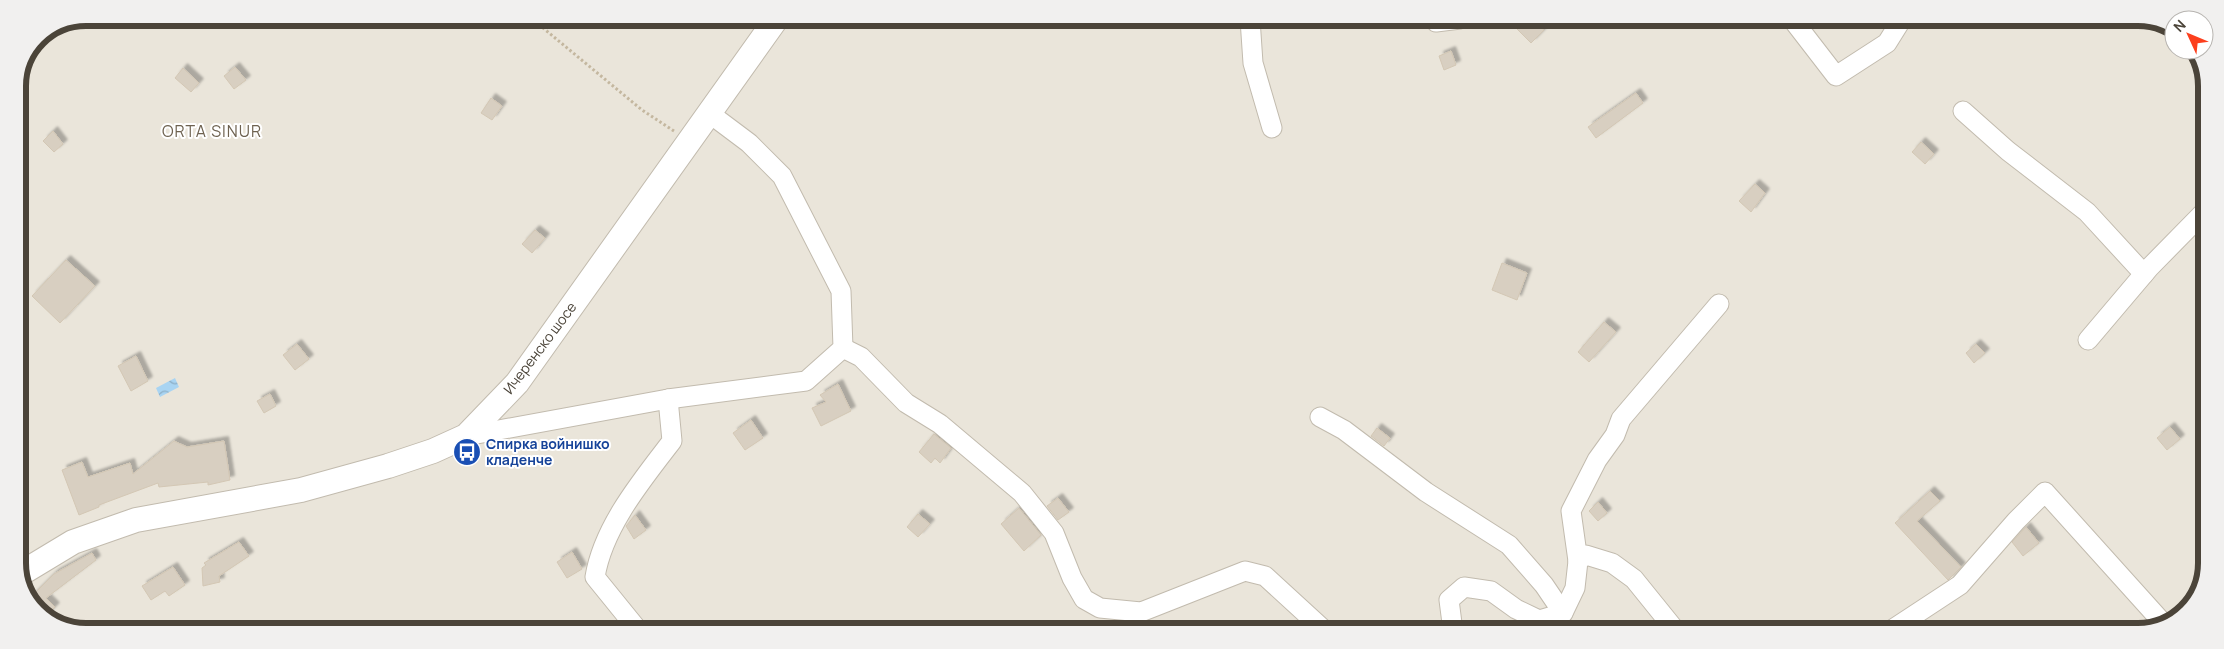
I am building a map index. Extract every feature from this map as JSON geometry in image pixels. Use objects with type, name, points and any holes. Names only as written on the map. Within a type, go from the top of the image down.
[{"type":"street","name":"Ичеренско шосе","points":[[27,570],[73,542],[136,520],[301,490],[388,466],[433,451],[466,436],[517,383],[771,26]]},
{"type":"street","points":[[1250,26],[1253,63],[1272,128]]},
{"type":"street","points":[[1797,26],[1836,76],[1887,43],[1898,26]]},
{"type":"street","points":[[1964,111],[2008,151],[2087,212],[2144,274]]},
{"type":"street","points":[[709,113],[749,143],[782,176],[841,291],[843,348]]},
{"type":"street","points":[[2088,340],[2144,274],[2198,218]]},
{"type":"street","points":[[1452,623],[1449,600],[1464,587],[1491,591],[1516,609],[1539,620],[1563,613],[1575,588],[1578,561],[1571,511],[1597,460],[1615,435],[1621,419],[1719,304]]},
{"type":"street","points":[[466,436],[668,399],[806,381],[843,348]]},
{"type":"street","points":[[843,348],[861,358],[906,403],[940,424],[1022,493],[1054,533],[1072,578],[1084,599],[1100,608],[1141,612],[1245,571],[1265,576],[1316,623]]},
{"type":"street","points":[[632,623],[595,577],[598,561],[623,509],[672,441],[668,399]]},
{"type":"street","points":[[1320,417],[1344,430],[1426,492],[1509,544],[1544,585],[1563,613]]},
{"type":"street","points":[[1902,623],[1960,585],[2044,492],[2159,619]]},
{"type":"street","points":[[1578,561],[1586,555],[1612,563],[1634,579],[1670,623]]},
{"type":"path","points":[[541,26],[642,110],[690,141]]},
{"type":"shaded area","points":[[2138,26],[2154,28],[2164,32],[2164,60],[2192,60],[2198,82],[2198,563],[2196,579],[2188,596],[2174,610],[2157,620],[2138,623],[86,623],[70,621],[53,613],[34,593],[28,579],[26,567],[27,74],[36,53],[44,44],[53,36],[74,27]]},
{"type":"water","points":[[175,378],[179,387],[160,397],[156,388]]},
{"type":"building","points":[[1514,26],[1540,26],[1544,30],[1531,43]]},
{"type":"building","points":[[1451,51],[1456,65],[1444,70],[1439,56]]},
{"type":"building","points":[[235,67],[246,80],[234,89],[224,76]]},
{"type":"building","points":[[183,68],[199,83],[191,92],[175,78]]},
{"type":"building","points":[[1636,93],[1643,103],[1596,138],[1588,127]]},
{"type":"building","points":[[491,98],[502,106],[492,120],[481,113]]},
{"type":"building","points":[[53,131],[63,144],[54,152],[43,141]]},
{"type":"building","points":[[1921,142],[1934,154],[1925,164],[1912,152]]},
{"type":"building","points":[[1755,184],[1765,193],[1751,212],[1739,201]]},
{"type":"building","points":[[535,230],[545,238],[532,253],[522,244]]},
{"type":"building","points":[[66,260],[95,286],[60,323],[32,296]]},
{"type":"building","points":[[1502,263],[1527,273],[1517,300],[1492,290]]},
{"type":"building","points":[[1604,322],[1616,332],[1589,362],[1578,352]]},
{"type":"building","points":[[297,344],[309,359],[295,370],[283,355]]},
{"type":"building","points":[[1976,344],[1985,353],[1974,363],[1966,353]]},
{"type":"building","points":[[136,356],[148,381],[131,391],[118,366]]},
{"type":"building","points":[[838,384],[851,411],[821,426],[812,408],[826,402],[820,395]]},
{"type":"building","points":[[270,394],[276,406],[264,413],[257,401]]},
{"type":"building","points":[[751,420],[763,438],[745,450],[733,433]]},
{"type":"building","points":[[2170,427],[2180,439],[2167,450],[2157,438]]},
{"type":"building","points":[[1377,428],[1390,438],[1384,446],[1371,436]]},
{"type":"building","points":[[934,434],[951,448],[940,463],[935,458],[931,463],[919,452]]},
{"type":"building","points":[[174,441],[187,447],[224,441],[230,480],[208,485],[208,482],[159,487],[158,483],[99,505],[99,507],[79,515],[62,470],[82,462],[88,477],[130,463],[133,474]]},
{"type":"building","points":[[1930,491],[1940,501],[1917,521],[1961,567],[1948,580],[1895,523]]},
{"type":"building","points":[[1058,498],[1069,512],[1058,520],[1047,506]]},
{"type":"building","points":[[1598,502],[1607,513],[1598,521],[1589,511]]},
{"type":"building","points":[[1019,508],[1041,535],[1024,551],[1001,524]]},
{"type":"building","points":[[918,514],[930,524],[918,537],[907,527]]},
{"type":"building","points":[[635,515],[646,530],[634,539],[626,526]]},
{"type":"building","points":[[2026,527],[2039,543],[2023,556],[2012,542]]},
{"type":"building","points":[[239,542],[249,556],[219,576],[220,582],[203,586],[202,568],[206,565],[204,563]]},
{"type":"building","points":[[572,552],[582,569],[567,578],[557,562]]},
{"type":"building","points":[[92,553],[96,560],[46,598],[55,607],[51,611],[34,594],[54,574]]},
{"type":"building","points":[[173,567],[185,585],[169,596],[165,591],[151,600],[142,586]]},
{"type":"place","name":"Спирка войнишко кладенче","points":[[467,452]]},
{"type":"district","name":"ORTA SINUR","points":[[212,131]]}]
